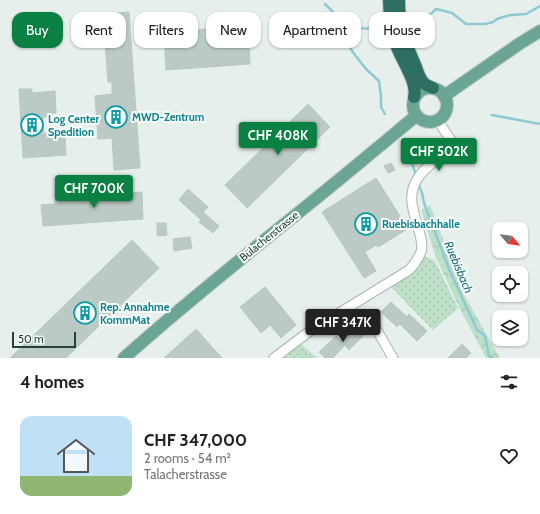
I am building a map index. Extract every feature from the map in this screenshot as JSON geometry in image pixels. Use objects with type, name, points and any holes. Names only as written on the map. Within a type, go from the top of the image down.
[{"type":"highway","points":[[390,0],[390,16],[395,40],[414,85],[414,97]]},
{"type":"highway","points":[[399,0],[400,22],[404,40],[423,81],[428,86],[434,88]]},
{"type":"main road","points":[[444,96],[540,31]]},
{"type":"main road","points":[[434,88],[441,92],[447,105],[442,118],[438,121],[430,123],[422,121],[416,116],[412,107],[412,102],[414,97],[421,90],[434,88]]},
{"type":"main road","name":"Bülacherstrasse","points":[[124,358],[157,328],[416,116]]},
{"type":"street","points":[[274,358],[310,331],[409,270],[416,262],[421,251],[422,240],[411,202],[413,186],[423,171],[455,146],[438,121]]},
{"type":"street","points":[[371,320],[392,358]]},
{"type":"green space","points":[[430,205],[463,293],[500,358],[486,358],[459,307],[436,258],[421,210]]},
{"type":"green space","points":[[424,256],[435,261],[458,308],[433,330],[391,287],[411,273]]},
{"type":"green space","points":[[301,344],[317,358],[283,358]]},
{"type":"building","name":"MWD-Zentrum","points":[[126,12],[129,12],[140,168],[114,170],[112,138],[98,139],[95,96],[112,94],[112,82],[108,82],[106,48],[126,48]]},
{"type":"building","points":[[206,29],[206,48],[249,48],[250,64],[166,70],[165,48],[198,48],[198,30]]},
{"type":"building","name":"Log Center Spedition","points":[[19,89],[32,89],[32,93],[55,91],[56,113],[47,114],[48,117],[43,117],[44,134],[65,132],[66,155],[23,158]]},
{"type":"building","points":[[308,104],[330,127],[247,208],[225,185]]},
{"type":"building","points":[[391,163],[395,170],[388,173],[384,166]]},
{"type":"building","name":"Ruebisbachhalle","points":[[376,178],[400,216],[398,217],[406,230],[378,247],[376,245],[365,252],[376,271],[364,278],[322,212]]},
{"type":"building","points":[[188,189],[208,207],[203,212],[219,226],[213,233],[199,222],[201,220],[179,200]]},
{"type":"building","points":[[142,192],[143,219],[43,226],[41,205],[55,204],[55,198]]},
{"type":"building","points":[[157,223],[166,223],[167,235],[157,236]]},
{"type":"building","points":[[190,237],[192,248],[174,251],[173,239]]},
{"type":"building","name":"Rep. Annahme KommMat","points":[[132,240],[159,268],[66,358],[10,358]]},
{"type":"building","points":[[265,287],[296,325],[281,338],[270,325],[261,333],[240,307]]},
{"type":"building","points":[[391,302],[407,317],[409,314],[427,331],[417,341],[400,324],[397,327],[381,312]]},
{"type":"building","points":[[357,324],[366,333],[349,350],[345,345],[333,358],[325,358],[319,352],[336,336],[341,341]]},
{"type":"building","points":[[196,329],[222,358],[164,358]]},
{"type":"building","points":[[462,344],[471,353],[466,358],[448,358]]},
{"type":"waterway","name":"Ruebisbach","points":[[325,4],[336,15],[344,27],[346,42],[355,55],[366,69],[379,81],[381,107],[385,114]]},
{"type":"waterway","points":[[433,12],[436,9],[452,13],[466,24],[485,24],[511,15],[526,14],[540,6]]},
{"type":"waterway","points":[[361,28],[369,29]]},
{"type":"waterway","points":[[492,115],[540,124]]},
{"type":"waterway","name":"Ruebisbach","points":[[407,155],[416,176]]},
{"type":"waterway","name":"Ruebisbach","points":[[418,183],[449,269],[477,330],[485,336],[489,356],[492,358]]},
{"type":"place","name":"MWD-Zentrum","points":[[116,117]]},
{"type":"place","name":"Log Center Spedition","points":[[32,125]]},
{"type":"place","name":"Ruebisbachhalle","points":[[366,224]]},
{"type":"place","name":"Rep. Annahme KommMat","points":[[85,313]]}]
